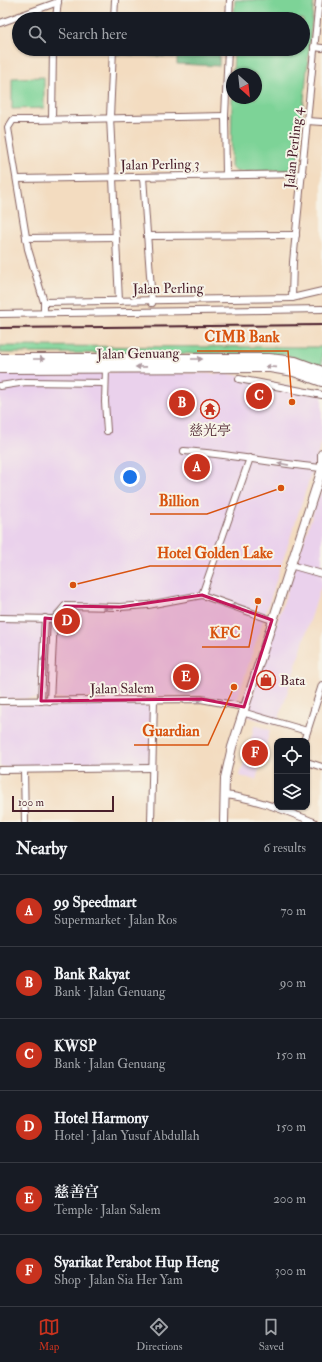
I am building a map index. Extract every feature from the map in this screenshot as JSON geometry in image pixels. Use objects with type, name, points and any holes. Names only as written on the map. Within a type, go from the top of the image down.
[{"type":"highway","name":"Jalan Genuang","points":[[0,359],[269,359],[295,362],[322,372]]},
{"type":"highway","name":"Jalan Genuang","points":[[0,368],[270,367],[294,371],[322,381]]},
{"type":"street","points":[[114,12],[115,0]]},
{"type":"street","points":[[229,12],[230,0]]},
{"type":"street","name":"Jalan Perling 4","points":[[292,298],[296,235],[319,0]]},
{"type":"street","points":[[29,12],[58,1],[57,12]]},
{"type":"street","points":[[0,23],[12,18]]},
{"type":"street","points":[[314,47],[322,48]]},
{"type":"street","points":[[52,119],[53,56]]},
{"type":"street","points":[[113,56],[110,117],[119,300]]},
{"type":"street","points":[[226,174],[225,116],[228,56]]},
{"type":"street","points":[[44,313],[44,302],[28,249],[18,179],[8,128],[13,120],[225,116]]},
{"type":"street","points":[[308,121],[322,122]]},
{"type":"street","name":"Jalan Perling 3","points":[[18,179],[113,178],[226,174],[302,174]]},
{"type":"street","points":[[143,177],[153,310]]},
{"type":"street","points":[[147,236],[296,235]]},
{"type":"street","points":[[26,238],[116,237]]},
{"type":"street","name":"Jalan Perling","points":[[44,302],[292,298],[322,291]]},
{"type":"street","points":[[0,314],[153,310],[322,309]]},
{"type":"street","points":[[26,368],[26,382]]},
{"type":"street","points":[[68,382],[70,368]]},
{"type":"street","points":[[106,368],[105,383],[107,431]]},
{"type":"street","points":[[239,379],[322,395]]},
{"type":"street","points":[[0,386],[26,382],[105,383]]},
{"type":"street","points":[[184,451],[216,453],[287,465],[322,468]]},
{"type":"street","points":[[224,822],[224,795],[227,766],[243,710],[322,468],[322,454]]},
{"type":"street","points":[[202,595],[250,458]]},
{"type":"street","points":[[290,565],[322,574]]},
{"type":"street","points":[[50,701],[54,619],[65,606],[120,607],[148,605],[202,595],[272,620]]},
{"type":"street","points":[[0,618],[54,619]]},
{"type":"street","points":[[41,701],[45,618]]},
{"type":"street","points":[[305,738],[320,703],[322,685]]},
{"type":"street","name":"Jalan Salem","points":[[0,701],[201,699],[243,710],[307,731]]},
{"type":"street","points":[[151,822],[154,700]]},
{"type":"street","points":[[310,763],[322,767]]},
{"type":"street","points":[[0,770],[152,768]]},
{"type":"street","points":[[24,770],[25,822]]},
{"type":"street","points":[[224,795],[240,797],[274,806]]},
{"type":"street","points":[[285,810],[314,822]]},
{"type":"highlighted area","points":[[202,595],[272,620],[244,707],[201,699],[41,701],[45,618],[55,619],[65,606],[120,607]]},
{"type":"shaded area","points":[[134,372],[230,374],[322,393],[322,441],[236,703],[201,696],[0,699],[0,373]]},
{"type":"shaded area","points":[[322,485],[322,583],[277,725],[246,716]]},
{"type":"shaded area","points":[[156,703],[154,766],[0,767],[0,704]]},
{"type":"shaded area","points":[[255,725],[270,730],[256,780],[240,776]]},
{"type":"green space","points":[[235,0],[314,0],[310,40],[310,12],[234,12]]},
{"type":"green space","points":[[157,56],[220,56],[219,66],[177,64],[177,57]]},
{"type":"green space","points":[[234,56],[308,56],[297,170],[237,172],[231,167],[232,104],[262,104],[262,68],[233,68]]},
{"type":"green space","points":[[44,77],[44,108],[12,109],[12,78]]},
{"type":"green space","points":[[0,346],[322,347],[322,367],[284,354],[0,353]]},
{"type":"railway","points":[[0,328],[322,325]]},
{"type":"place","name":"KWSP","points":[[259,396]]},
{"type":"place","name":"CIMB Bank","points":[[292,402]]},
{"type":"place","name":"Bank Rakyat","points":[[182,403]]},
{"type":"place","name":"慈光亭","points":[[210,409]]},
{"type":"place","name":"99 Speedmart","points":[[197,467]]},
{"type":"place","name":"Billion","points":[[281,488]]},
{"type":"place","name":"Hotel Golden Lake","points":[[73,585]]},
{"type":"place","name":"KFC","points":[[258,601]]},
{"type":"place","name":"Hotel Harmony","points":[[67,621]]},
{"type":"place","name":"慈善宫","points":[[186,677]]},
{"type":"place","name":"Bata","points":[[266,680]]},
{"type":"place","name":"Guardian","points":[[234,687]]},
{"type":"place","name":"Syarikat Perabot Hup Heng","points":[[255,753]]}]
